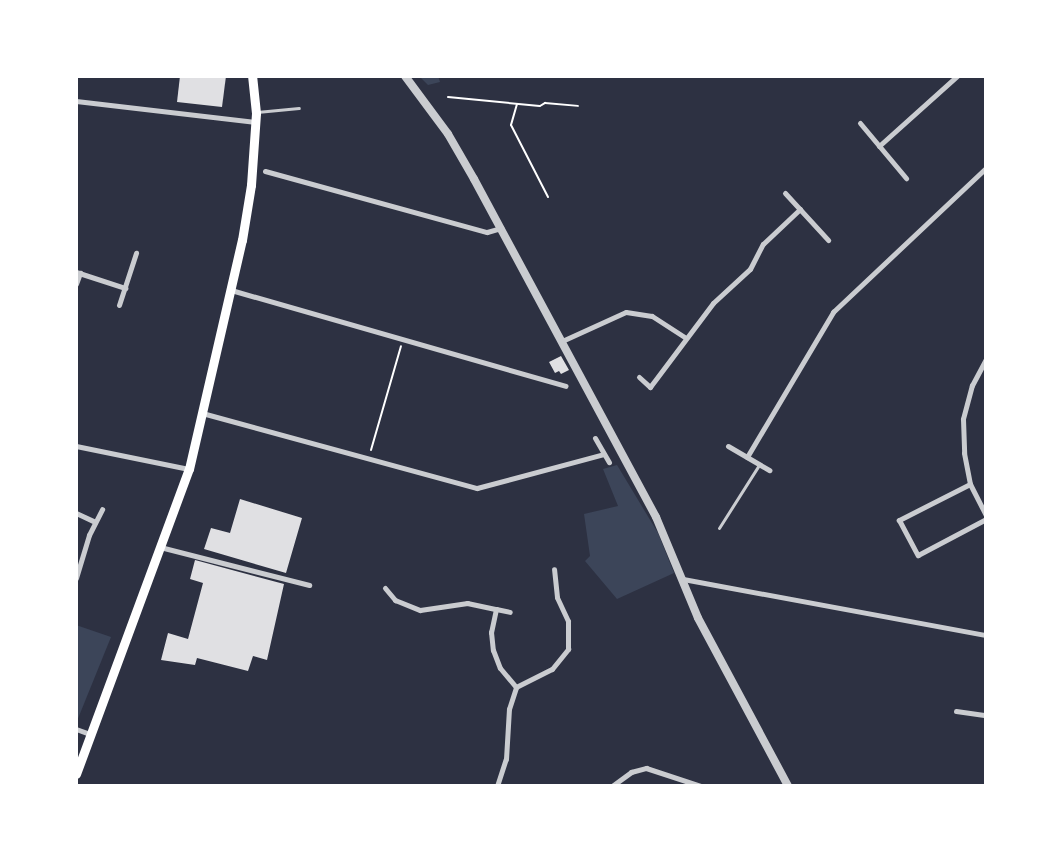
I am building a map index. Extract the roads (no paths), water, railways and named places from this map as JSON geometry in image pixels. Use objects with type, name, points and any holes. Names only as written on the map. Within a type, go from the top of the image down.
[{"type":"main road","points":[[76,774],[189,468],[231,290],[251,185],[256,117],[252,76]]},
{"type":"street","points":[[405,76],[448,134],[562,341],[656,517],[684,579],[698,618],[788,786]]},
{"type":"street","points":[[879,146],[957,76]]},
{"type":"street","points":[[76,101],[256,117]]},
{"type":"street","points":[[860,123],[906,178]]},
{"type":"street","points":[[747,457],[837,307],[986,168]]},
{"type":"street","points":[[266,171],[487,232],[501,228]]},
{"type":"street","points":[[785,193],[828,240]]},
{"type":"street","points":[[639,377],[650,387],[712,303],[750,269],[763,244],[800,209]]},
{"type":"street","points":[[119,305],[136,253]]},
{"type":"street","points":[[76,284],[78,272],[125,288]]},
{"type":"street","points":[[231,290],[566,386]]},
{"type":"street","points":[[562,341],[626,312],[652,316],[686,338]]},
{"type":"street","points":[[986,359],[972,385],[963,419],[964,453],[970,484],[986,515]]},
{"type":"street","points":[[202,413],[368,460],[477,488],[604,454]]},
{"type":"street","points":[[595,438],[609,462]]},
{"type":"street","points":[[76,446],[189,468]]},
{"type":"street","points":[[728,446],[769,470]]},
{"type":"street","points":[[970,484],[899,520],[918,555],[986,519]]},
{"type":"street","points":[[76,578],[95,522],[102,509]]},
{"type":"street","points":[[76,513],[95,522]]},
{"type":"street","points":[[160,547],[309,585]]},
{"type":"street","points":[[497,786],[506,758],[508,709],[516,686],[552,669],[568,649],[568,621],[557,597],[554,569]]},
{"type":"street","points":[[684,579],[986,634]]},
{"type":"street","points":[[385,588],[395,600],[420,610],[467,603],[510,612]]},
{"type":"street","points":[[496,609],[491,632],[493,650],[500,668],[516,686]]},
{"type":"street","points":[[956,712],[986,715]]},
{"type":"street","points":[[76,729],[90,734]]},
{"type":"street","points":[[612,786],[631,772],[646,768],[701,786]]},
{"type":"lane","points":[[256,117],[299,108]]},
{"type":"lane","points":[[720,528],[759,465]]}]
